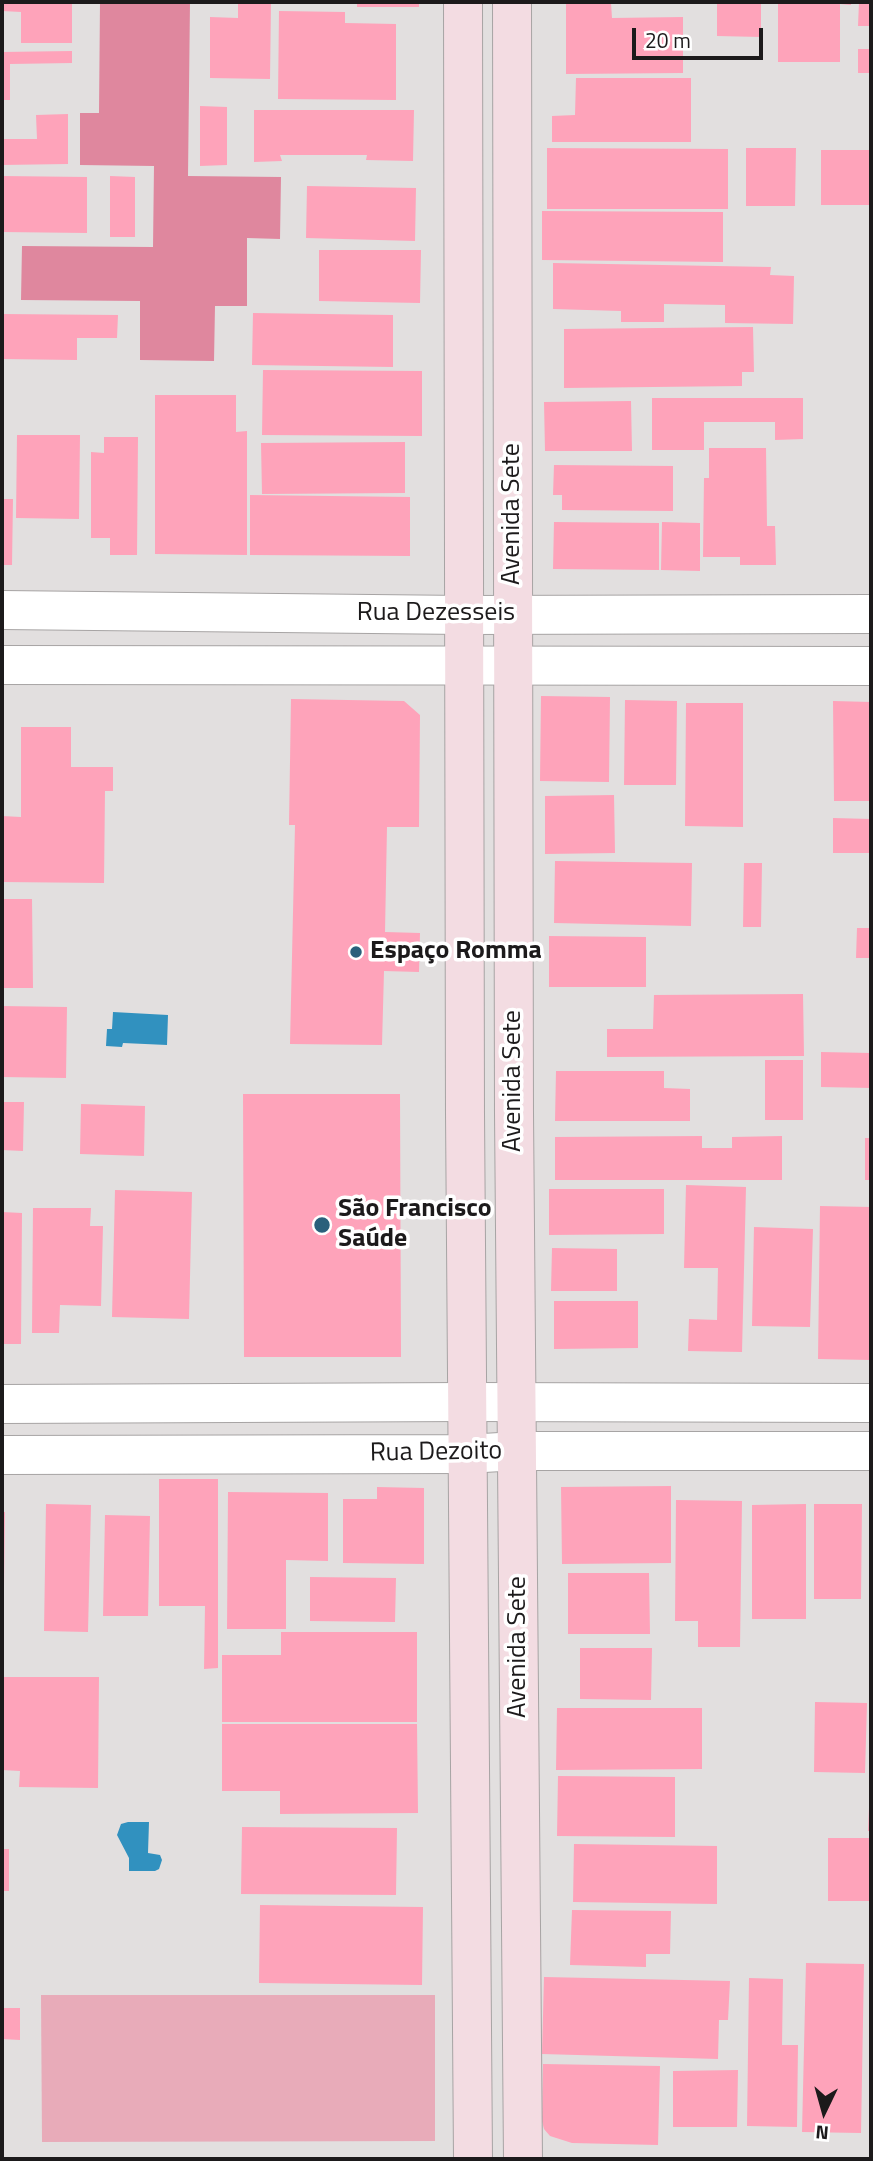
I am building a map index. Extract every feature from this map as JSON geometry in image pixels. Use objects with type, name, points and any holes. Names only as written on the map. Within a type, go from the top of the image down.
[{"type":"street","name":"Avenida Sete","points":[[463,2],[467,1454],[473,2159]]},
{"type":"street","name":"Avenida Sete","points":[[512,2],[516,1402],[523,2159]]},
{"type":"street","name":"Rua Dezesseis","points":[[2,610],[464,615],[871,614]]},
{"type":"street","name":"Rua Dezesseis","points":[[2,665],[871,666]]},
{"type":"street","name":"Rua Dezoito","points":[[2,1404],[871,1403]]},
{"type":"street","name":"Rua Dezoito","points":[[2,1455],[871,1451]]},
{"type":"shaded area","points":[[100,2],[190,2],[188,176],[281,177],[280,239],[247,238],[247,306],[215,306],[214,361],[140,360],[140,301],[21,300],[22,246],[153,247],[154,166],[80,165],[80,113],[99,113]]},
{"type":"shaded area","points":[[41,1995],[435,1995],[435,2141],[42,2142]]},
{"type":"water","points":[[113,1012],[168,1015],[167,1045],[123,1043],[122,1047],[106,1046],[107,1029],[112,1029]]},
{"type":"water","points":[[149,1822],[148,1853],[160,1855],[162,1860],[159,1869],[129,1871],[129,1858],[117,1835],[121,1824]]},
{"type":"building","points":[[2,2],[72,2],[72,43],[21,43],[21,12],[2,11]]},
{"type":"building","points":[[238,2],[271,2],[270,79],[210,78],[210,17],[238,18]]},
{"type":"building","points":[[357,2],[419,2],[419,7],[357,7]]},
{"type":"building","points":[[717,2],[761,2],[761,37],[717,36]]},
{"type":"building","points":[[778,2],[851,2],[851,5],[840,4],[840,62],[778,62]]},
{"type":"building","points":[[859,2],[871,2],[871,26],[858,26]]},
{"type":"building","points":[[566,3],[611,3],[612,18],[683,17],[683,73],[566,74]]},
{"type":"building","points":[[279,11],[345,12],[345,23],[396,24],[396,100],[278,99]]},
{"type":"building","points":[[858,49],[871,49],[871,73],[858,73]]},
{"type":"building","points":[[72,51],[72,63],[10,64],[10,100],[2,100],[2,52]]},
{"type":"building","points":[[576,78],[691,78],[691,142],[552,142],[552,116],[575,115]]},
{"type":"building","points":[[200,106],[227,107],[227,165],[200,166]]},
{"type":"building","points":[[254,110],[414,110],[413,161],[366,160],[367,155],[280,155],[282,161],[254,162]]},
{"type":"building","points":[[68,114],[68,164],[2,165],[2,139],[37,139],[36,115]]},
{"type":"building","points":[[547,148],[728,149],[728,209],[547,209]]},
{"type":"building","points":[[746,148],[796,148],[795,206],[746,206]]},
{"type":"building","points":[[821,150],[871,150],[871,205],[821,205]]},
{"type":"building","points":[[2,176],[87,177],[87,233],[2,232]]},
{"type":"building","points":[[110,176],[135,177],[135,237],[110,237]]},
{"type":"building","points":[[307,186],[416,188],[415,241],[306,238]]},
{"type":"building","points":[[542,211],[723,212],[723,262],[542,260]]},
{"type":"building","points":[[319,250],[421,250],[420,303],[319,301]]},
{"type":"building","points":[[553,263],[771,267],[770,275],[794,276],[793,324],[725,323],[725,305],[664,304],[664,322],[621,322],[621,311],[553,309]]},
{"type":"building","points":[[253,313],[393,315],[393,367],[252,365]]},
{"type":"building","points":[[2,314],[118,315],[117,338],[77,338],[77,360],[2,359]]},
{"type":"building","points":[[753,327],[754,372],[742,372],[742,386],[564,388],[564,329]]},
{"type":"building","points":[[263,370],[422,371],[422,436],[262,435]]},
{"type":"building","points":[[155,395],[236,395],[236,432],[247,431],[247,555],[155,554]]},
{"type":"building","points":[[652,398],[803,398],[803,439],[775,440],[775,422],[704,422],[704,450],[652,450]]},
{"type":"building","points":[[631,401],[632,451],[545,451],[544,402]]},
{"type":"building","points":[[17,435],[80,435],[79,519],[16,518]]},
{"type":"building","points":[[104,437],[138,437],[137,555],[110,555],[110,538],[91,538],[91,452],[104,453]]},
{"type":"building","points":[[405,442],[405,493],[262,494],[261,443]]},
{"type":"building","points":[[709,448],[766,448],[767,526],[775,526],[776,565],[740,565],[740,557],[703,557],[704,478],[709,478]]},
{"type":"building","points":[[554,465],[673,466],[673,511],[562,510],[562,495],[553,495]]},
{"type":"building","points":[[250,495],[410,497],[410,556],[250,555]]},
{"type":"building","points":[[2,499],[13,499],[12,565],[2,565]]},
{"type":"building","points":[[554,522],[659,523],[659,570],[553,569]]},
{"type":"building","points":[[662,522],[700,523],[700,571],[661,570]]},
{"type":"building","points":[[541,696],[610,697],[609,782],[540,781]]},
{"type":"building","points":[[291,699],[404,701],[420,715],[419,827],[387,827],[385,932],[420,933],[419,972],[384,971],[382,1045],[290,1044],[295,825],[289,825]]},
{"type":"building","points":[[625,700],[677,701],[676,785],[624,785]]},
{"type":"building","points":[[833,701],[871,702],[871,801],[834,801]]},
{"type":"building","points":[[686,703],[743,703],[743,827],[685,826]]},
{"type":"building","points":[[21,727],[71,727],[71,767],[113,767],[113,791],[105,791],[104,883],[2,882],[2,816],[21,817]]},
{"type":"building","points":[[614,795],[615,853],[545,854],[545,796]]},
{"type":"building","points":[[833,818],[871,819],[871,853],[833,853]]},
{"type":"building","points":[[555,861],[692,863],[691,926],[554,923]]},
{"type":"building","points":[[744,863],[762,863],[761,927],[743,927]]},
{"type":"building","points":[[2,899],[32,899],[33,988],[2,988]]},
{"type":"building","points":[[857,928],[871,928],[871,958],[856,958]]},
{"type":"building","points":[[549,936],[646,937],[646,987],[549,987]]},
{"type":"building","points":[[803,994],[804,1056],[607,1057],[607,1029],[653,1029],[654,995]]},
{"type":"building","points":[[2,1006],[67,1007],[66,1078],[2,1077]]},
{"type":"building","points":[[821,1052],[871,1053],[871,1088],[821,1087]]},
{"type":"building","points":[[765,1060],[803,1060],[803,1120],[765,1120]]},
{"type":"building","points":[[556,1071],[664,1071],[664,1088],[690,1089],[690,1121],[555,1121]]},
{"type":"building","name":"São Francisco Saúde","points":[[243,1094],[400,1094],[401,1357],[244,1357]]},
{"type":"building","points":[[2,1102],[24,1102],[23,1151],[2,1150]]},
{"type":"building","points":[[81,1104],[145,1106],[144,1156],[80,1154]]},
{"type":"building","points":[[702,1136],[702,1148],[732,1148],[732,1137],[782,1136],[782,1180],[555,1180],[555,1137]]},
{"type":"building","points":[[865,1138],[871,1138],[871,1180],[865,1180]]},
{"type":"building","points":[[686,1185],[746,1187],[742,1352],[688,1351],[689,1319],[717,1320],[718,1268],[684,1268]]},
{"type":"building","points":[[549,1189],[664,1189],[664,1234],[549,1235]]},
{"type":"building","points":[[115,1190],[192,1192],[189,1319],[112,1317]]},
{"type":"building","points":[[820,1206],[871,1207],[871,1360],[818,1359]]},
{"type":"building","points":[[33,1208],[91,1208],[90,1226],[103,1226],[101,1306],[60,1305],[59,1333],[32,1333]]},
{"type":"building","points":[[2,1212],[22,1213],[21,1344],[2,1344]]},
{"type":"building","points":[[754,1227],[813,1229],[810,1327],[752,1326]]},
{"type":"building","points":[[552,1248],[617,1249],[617,1291],[551,1291]]},
{"type":"building","points":[[554,1301],[638,1301],[638,1348],[554,1349]]},
{"type":"building","points":[[159,1479],[218,1479],[218,1668],[204,1669],[205,1606],[159,1606]]},
{"type":"building","points":[[671,1486],[671,1563],[562,1564],[561,1487]]},
{"type":"building","points":[[377,1487],[424,1488],[424,1564],[343,1563],[343,1499],[377,1499]]},
{"type":"building","points":[[228,1492],[328,1493],[328,1561],[286,1560],[286,1629],[227,1629]]},
{"type":"building","points":[[676,1500],[742,1501],[740,1647],[698,1647],[698,1621],[675,1621]]},
{"type":"building","points":[[46,1504],[91,1505],[88,1632],[44,1631]]},
{"type":"building","points":[[806,1504],[806,1619],[752,1619],[752,1505]]},
{"type":"building","points":[[814,1504],[862,1504],[861,1599],[814,1599]]},
{"type":"building","points":[[2,1512],[5,1512],[4,1586],[2,1586]]},
{"type":"building","points":[[105,1515],[150,1516],[148,1616],[103,1616]]},
{"type":"building","points":[[568,1573],[649,1573],[650,1634],[568,1634]]},
{"type":"building","points":[[310,1577],[396,1578],[395,1622],[310,1621]]},
{"type":"building","points":[[281,1632],[417,1632],[417,1722],[222,1722],[222,1655],[281,1655]]},
{"type":"building","points":[[580,1648],[652,1648],[651,1700],[580,1699]]},
{"type":"building","points":[[2,1677],[99,1677],[98,1788],[19,1787],[20,1771],[2,1770]]},
{"type":"building","points":[[815,1702],[867,1703],[865,1773],[814,1772]]},
{"type":"building","points":[[557,1708],[702,1708],[702,1769],[556,1770]]},
{"type":"building","points":[[222,1724],[417,1724],[418,1813],[280,1814],[280,1791],[222,1791]]},
{"type":"building","points":[[558,1776],[675,1777],[675,1837],[557,1836]]},
{"type":"building","points":[[871,1808],[871,1831],[868,1831]]},
{"type":"building","points":[[242,1827],[397,1828],[396,1895],[241,1894]]},
{"type":"building","points":[[828,1838],[871,1838],[871,1901],[828,1901]]},
{"type":"building","points":[[574,1844],[717,1846],[717,1904],[573,1902]]},
{"type":"building","points":[[2,1849],[9,1849],[9,1891],[2,1891]]},
{"type":"building","points":[[260,1905],[423,1907],[422,1985],[259,1983]]},
{"type":"building","points":[[572,1910],[671,1911],[670,1954],[646,1954],[646,1967],[570,1965]]},
{"type":"building","points":[[806,1963],[864,1964],[861,2133],[802,2132]]},
{"type":"building","points":[[544,1977],[730,1981],[728,2020],[719,2020],[718,2059],[542,2054]]},
{"type":"building","points":[[749,1978],[783,1979],[782,2045],[798,2045],[797,2127],[747,2126]]},
{"type":"building","points":[[2,2008],[20,2008],[20,2040],[2,2039]]},
{"type":"building","points":[[543,2064],[660,2066],[658,2145],[572,2143],[550,2136],[542,2121]]},
{"type":"building","points":[[738,2070],[737,2127],[673,2127],[673,2071]]},
{"type":"place","name":"Espaço Romma","points":[[356,952]]},
{"type":"place","name":"São Francisco Saúde","points":[[322,1225]]}]
